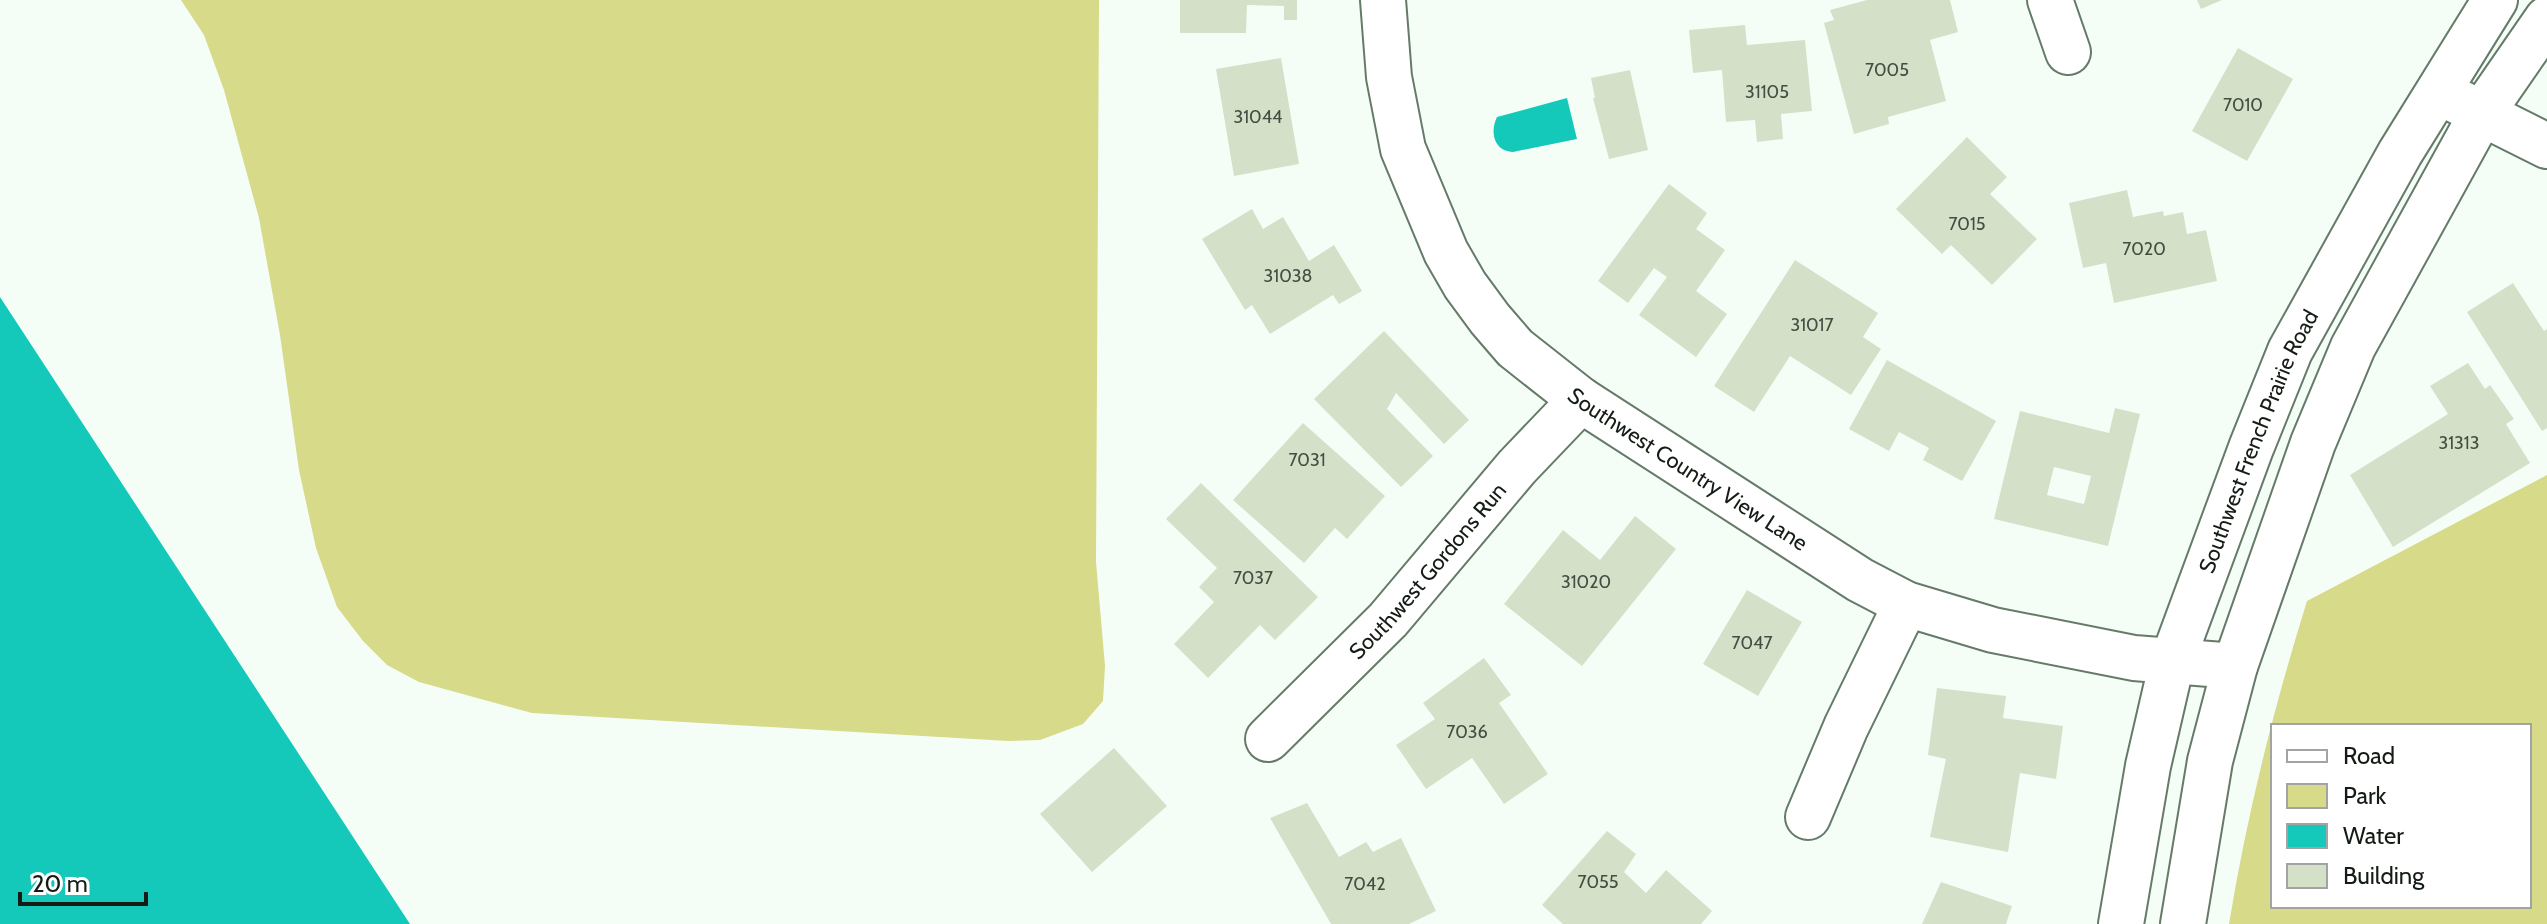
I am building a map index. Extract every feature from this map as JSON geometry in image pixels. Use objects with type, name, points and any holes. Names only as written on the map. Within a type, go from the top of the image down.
[{"type":"street","name":"Southwest Country View Lane","points":[[1383,0],[1389,77],[1403,149],[1446,252],[1465,285],[1515,348],[1581,400],[1860,580],[1906,604],[1993,630],[2134,658],[2235,666]]},
{"type":"street","points":[[2050,0],[2068,52]]},
{"type":"street","name":"Southwest French Prairie Road","points":[[2121,924],[2148,766],[2172,662],[2290,351],[2437,92],[2495,0]]},
{"type":"street","points":[[2183,924],[2210,761],[2235,666],[2313,443],[2353,347],[2482,113],[2547,19]]},
{"type":"street","points":[[2437,92],[2547,146]]},
{"type":"street","name":"Southwest Gordons Run","points":[[1268,739],[1388,620],[1517,467],[1581,400]]},
{"type":"street","points":[[1808,817],[1846,727],[1906,604]]},
{"type":"green space","points":[[181,0],[1099,0],[1096,562],[1105,666],[1103,701],[1083,724],[1040,740],[1008,741],[532,713],[419,682],[387,665],[363,641],[337,607],[316,548],[299,470],[259,218],[224,90],[204,35]]},
{"type":"green space","points":[[2547,475],[2547,924],[2229,924],[2244,842],[2271,727],[2271,908],[2531,908],[2531,724],[2272,724],[2307,601]]},
{"type":"water","points":[[1567,98],[1577,139],[1513,152],[1497,144],[1494,128],[1497,117]]},
{"type":"water","points":[[0,297],[410,924],[0,924]]},
{"type":"building","points":[[1180,0],[1297,0],[1297,20],[1284,20],[1284,6],[1247,5],[1246,33],[1180,33]]},
{"type":"building","points":[[1867,0],[1950,0],[1958,32],[1930,40],[1946,101],[1888,117],[1889,124],[1854,134],[1824,23],[1834,20],[1830,10]]},
{"type":"building","points":[[2197,0],[2222,0],[2201,9]]},
{"type":"building","points":[[1745,25],[1747,45],[1805,40],[1812,111],[1781,114],[1783,139],[1757,142],[1755,120],[1726,122],[1722,70],[1693,73],[1689,30]]},
{"type":"building","points":[[2238,48],[2293,79],[2247,161],[2192,131]]},
{"type":"building","points":[[1281,58],[1299,164],[1234,176],[1216,69]]},
{"type":"building","points":[[1630,70],[1648,150],[1609,159],[1591,78]]},
{"type":"building","points":[[1967,137],[2007,177],[1990,194],[2037,239],[1992,285],[1951,245],[1942,254],[1896,209]]},
{"type":"building","points":[[1669,184],[1707,213],[1696,229],[1725,250],[1696,291],[1727,314],[1696,357],[1639,315],[1667,277],[1654,268],[1628,303],[1598,281]]},
{"type":"building","points":[[2127,190],[2133,217],[2163,211],[2164,216],[2183,212],[2187,234],[2206,230],[2217,281],[2114,303],[2106,263],[2083,268],[2069,203]]},
{"type":"building","points":[[1252,209],[1263,229],[1283,217],[1309,261],[1334,245],[1362,291],[1339,304],[1333,295],[1270,334],[1252,305],[1245,310],[1202,239]]},
{"type":"building","points":[[1795,260],[1878,313],[1863,337],[1881,349],[1851,395],[1790,356],[1754,412],[1714,386]]},
{"type":"building","points":[[2513,283],[2544,331],[2547,329],[2547,428],[2542,431],[2467,312]]},
{"type":"building","points":[[1384,331],[1469,420],[1444,444],[1396,393],[1387,409],[1433,456],[1401,487],[1314,399]]},
{"type":"building","points":[[1887,360],[1996,421],[1962,481],[1923,460],[1929,448],[1899,432],[1889,451],[1849,429]]},
{"type":"building","points":[[2468,363],[2485,389],[2490,385],[2514,419],[2506,424],[2530,463],[2393,547],[2350,475],[2448,414],[2430,386]]},
{"type":"building","points":[[2115,408],[2140,414],[2108,546],[1994,519],[2020,411],[2109,433]],"holes":[[[2054,467],[2091,476],[2084,504],[2047,495]]]},
{"type":"building","points":[[1303,423],[1385,496],[1347,539],[1335,528],[1304,563],[1233,500]]},
{"type":"building","points":[[1201,483],[1318,597],[1275,640],[1260,625],[1208,678],[1174,644],[1214,602],[1199,587],[1217,568],[1166,519]]},
{"type":"building","points":[[1635,516],[1676,549],[1582,666],[1504,604],[1563,530],[1600,560]]},
{"type":"building","points":[[1747,590],[1802,622],[1758,696],[1703,664]]},
{"type":"building","points":[[1484,658],[1511,695],[1499,703],[1548,774],[1504,804],[1472,758],[1426,789],[1396,745],[1435,719],[1423,703]]},
{"type":"building","points":[[1937,688],[2006,696],[2003,718],[2063,726],[2056,779],[2020,773],[2008,852],[1930,837],[1946,759],[1928,755]]},
{"type":"building","points":[[1114,748],[1167,806],[1092,872],[1040,814]]},
{"type":"building","points":[[1307,803],[1339,857],[1366,842],[1373,852],[1401,838],[1436,911],[1409,924],[1331,924],[1270,818]]},
{"type":"building","points":[[1607,831],[1636,854],[1624,872],[1646,893],[1666,870],[1712,911],[1701,924],[1563,924],[1542,905]]},
{"type":"building","points":[[1941,882],[2012,906],[2006,924],[1922,924]]}]
